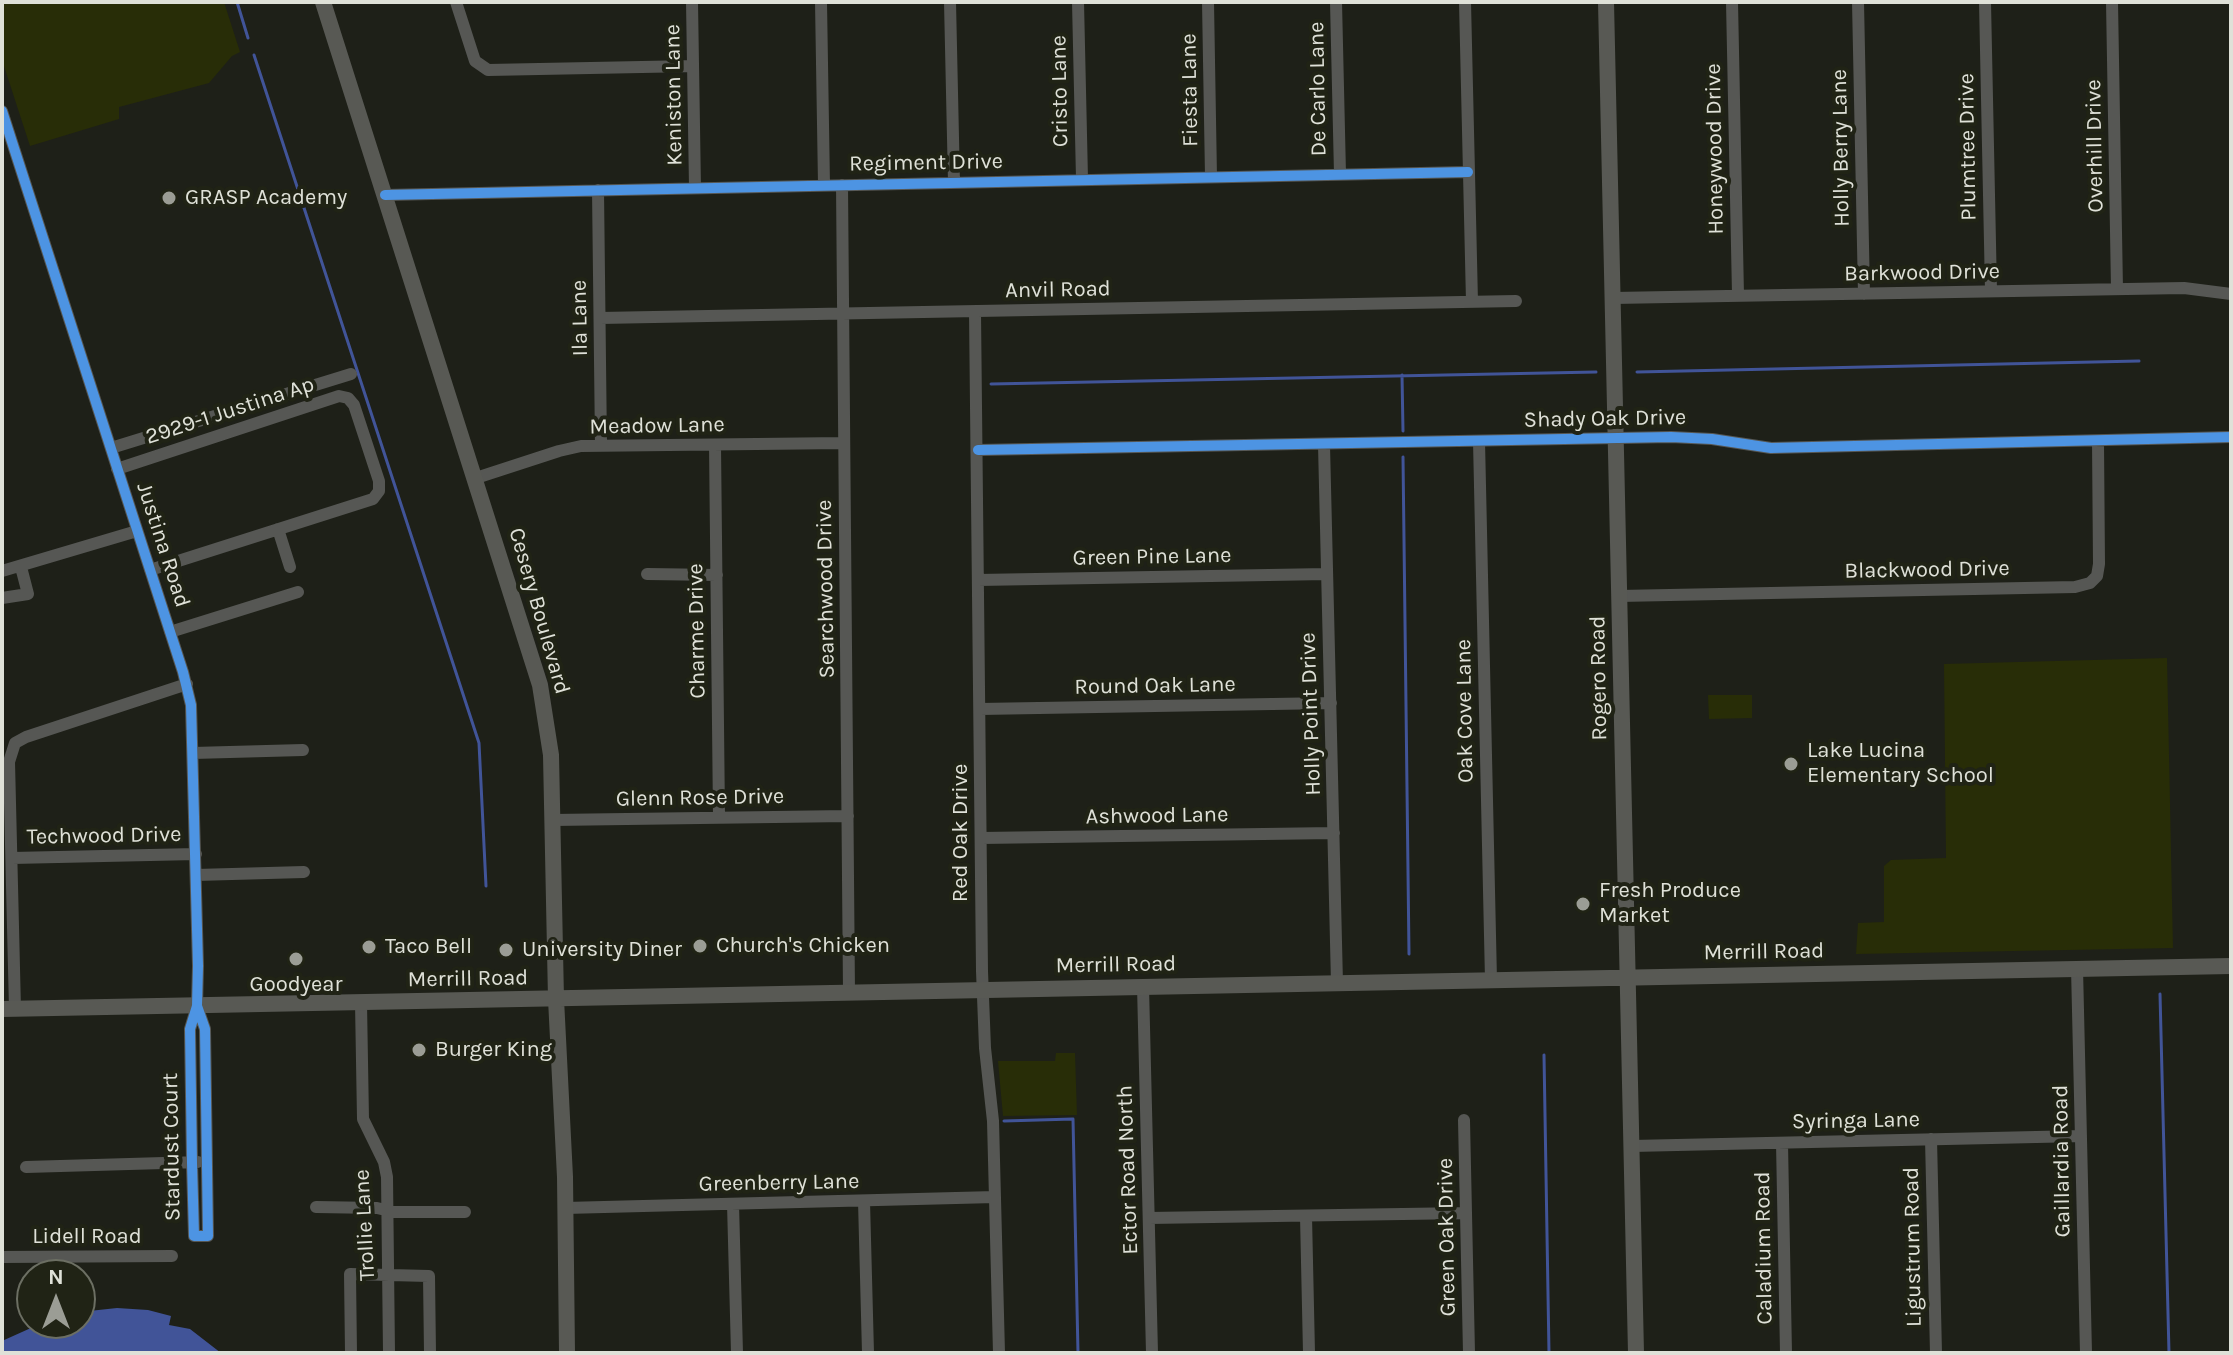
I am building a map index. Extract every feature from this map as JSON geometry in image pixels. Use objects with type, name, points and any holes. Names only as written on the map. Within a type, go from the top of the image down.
[{"type":"main road","name":"Cesery Boulevard","points":[[323,2],[540,685],[551,755],[567,1353]]},
{"type":"main road","name":"Rogero Road","points":[[1606,2],[1636,1353]]},
{"type":"main road","name":"Merrill Road","points":[[9,1009],[2231,966]]},
{"type":"street","points":[[456,2],[475,61],[488,70],[693,66]]},
{"type":"street","name":"Keniston Lane","points":[[692,2],[695,188]]},
{"type":"street","points":[[821,2],[824,185]]},
{"type":"street","points":[[950,2],[954,183]]},
{"type":"street","name":"Cristo Lane","points":[[1078,2],[1082,179]]},
{"type":"street","name":"Fiesta Lane","points":[[1208,2],[1211,177]]},
{"type":"street","name":"De Carlo Lane","points":[[1336,2],[1340,174]]},
{"type":"street","points":[[1465,2],[1472,302]]},
{"type":"street","name":"Honeywood Drive","points":[[1732,2],[1738,295]]},
{"type":"street","name":"Holly Berry Lane","points":[[1858,2],[1864,294]]},
{"type":"street","name":"Plumtree Drive","points":[[1985,2],[1991,291]]},
{"type":"street","name":"Overhill Drive","points":[[2112,2],[2117,289]]},
{"type":"street","name":"Justina Road","points":[[2,111],[187,684],[193,753],[197,1006]]},
{"type":"street","name":"Regiment Drive","points":[[385,195],[1468,172]]},
{"type":"street","name":"Searchwood Drive","points":[[842,185],[849,992]]},
{"type":"street","name":"Ila Lane","points":[[598,190],[601,446]]},
{"type":"street","name":"Barkwood Drive","points":[[1613,298],[2184,288],[2231,294]]},
{"type":"street","name":"Anvil Road","points":[[600,318],[1516,301]]},
{"type":"street","name":"Red Oak Drive","points":[[975,312],[982,990],[993,1121],[999,1353]]},
{"type":"street","points":[[111,448],[351,374]]},
{"type":"street","name":"2929-1 Justina Ap","points":[[117,469],[339,396],[348,398],[354,405],[379,481],[379,491],[373,499],[150,570]]},
{"type":"street","name":"Shady Oak Drive","points":[[978,450],[1616,439],[1712,439],[1771,448],[2231,437]]},
{"type":"street","name":"Oak Cove Lane","points":[[1479,441],[1491,980]]},
{"type":"street","name":"Blackwood Drive","points":[[1619,596],[2075,587],[2090,583],[2097,576],[2099,564],[2098,442]]},
{"type":"street","name":"Meadow Lane","points":[[476,478],[559,451],[601,446],[844,443]]},
{"type":"street","name":"Charme Drive","points":[[715,445],[719,817]]},
{"type":"street","name":"Holly Point Drive","points":[[1324,445],[1337,983]]},
{"type":"street","points":[[278,529],[290,567]]},
{"type":"street","points":[[2,571],[137,531]]},
{"type":"street","points":[[2,598],[28,594],[21,567]]},
{"type":"street","points":[[647,574],[717,575]]},
{"type":"street","name":"Green Pine Lane","points":[[978,580],[1327,574]]},
{"type":"street","points":[[170,632],[298,592]]},
{"type":"street","points":[[9,1009],[12,858],[9,762],[15,743],[187,684]]},
{"type":"street","name":"Round Oak Lane","points":[[980,709],[1331,703]]},
{"type":"street","points":[[193,753],[303,750]]},
{"type":"street","name":"Glenn Rose Drive","points":[[553,820],[848,816]]},
{"type":"street","name":"Ashwood Lane","points":[[981,838],[1334,833]]},
{"type":"street","name":"Techwood Drive","points":[[12,858],[196,854]]},
{"type":"street","name":"Techwood Drive","points":[[196,875],[304,872]]},
{"type":"street","name":"Gaillardia Road","points":[[2077,968],[2086,1353]]},
{"type":"street","name":"Ector Road North","points":[[1143,986],[1152,1353]]},
{"type":"street","name":"Trollie Lane","points":[[361,1003],[363,1119],[384,1162],[388,1210],[389,1353]]},
{"type":"street","name":"Stardust Court","points":[[197,1006],[205,1029],[208,1236],[194,1236],[190,1029],[197,1006]]},
{"type":"street","name":"Green Oak Drive","points":[[1464,1120],[1469,1353]]},
{"type":"street","name":"Syringa Lane","points":[[1632,1146],[2081,1136]]},
{"type":"street","name":"Ligustrum Road","points":[[1931,1139],[1936,1353]]},
{"type":"street","name":"Caladium Road","points":[[1782,1143],[1786,1353]]},
{"type":"street","points":[[26,1167],[207,1162]]},
{"type":"street","name":"Greenberry Lane","points":[[565,1208],[995,1197]]},
{"type":"street","points":[[864,1201],[868,1353]]},
{"type":"street","points":[[733,1204],[737,1353]]},
{"type":"street","points":[[316,1207],[465,1212]]},
{"type":"street","points":[[1149,1218],[1466,1213]]},
{"type":"street","points":[[1306,1216],[1309,1353]]},
{"type":"street","name":"Lidell Road","points":[[2,1257],[172,1256]]},
{"type":"street","points":[[351,1353],[350,1274],[429,1276],[430,1353]]},
{"type":"green space","points":[[2,2],[224,2],[240,52],[232,56],[209,83],[119,107],[119,119],[30,146],[2,60]]},
{"type":"green space","points":[[2167,658],[2173,948],[1856,954],[1858,923],[1884,922],[1884,866],[1891,860],[1946,858],[1944,664]]},
{"type":"green space","points":[[1708,695],[1752,695],[1752,718],[1709,719]]},
{"type":"green space","points":[[1056,1053],[1075,1053],[1077,1115],[1003,1116],[998,1061],[1055,1061]]},
{"type":"water","points":[[96,1310],[148,1310],[171,1316],[169,1325],[190,1329],[221,1353],[2,1353],[2,1341],[16,1335],[16,1339],[96,1339]]},
{"type":"waterway","points":[[237,2],[248,38]]},
{"type":"waterway","points":[[254,55],[479,743],[486,886]]},
{"type":"waterway","points":[[1637,372],[2139,361]]},
{"type":"waterway","points":[[991,384],[1596,372]]},
{"type":"waterway","points":[[1402,375],[1403,431]]},
{"type":"waterway","points":[[1403,457],[1409,954]]},
{"type":"waterway","points":[[2160,994],[2169,1353]]},
{"type":"waterway","points":[[1544,1055],[1549,1353]]},
{"type":"waterway","points":[[1004,1121],[1073,1119],[1078,1353]]},
{"type":"cycle path","points":[[2,111],[191,705],[198,966],[197,1006],[190,1029],[194,1236],[208,1236],[205,1029],[197,1006]]},
{"type":"cycle path","points":[[385,195],[1468,172]]},
{"type":"cycle path","points":[[978,450],[1671,437],[1712,439],[1771,448],[2231,437]]},
{"type":"place","name":"GRASP Academy","points":[[169,198]]},
{"type":"place","name":"Lake Lucina Elementary School","points":[[1791,764]]},
{"type":"place","name":"Fresh Produce Market","points":[[1583,904]]},
{"type":"place","name":"Church's Chicken","points":[[700,946]]},
{"type":"place","name":"Taco Bell","points":[[369,947]]},
{"type":"place","name":"University Diner","points":[[506,950]]},
{"type":"place","name":"Goodyear","points":[[296,959]]},
{"type":"place","name":"Burger King","points":[[419,1050]]}]
